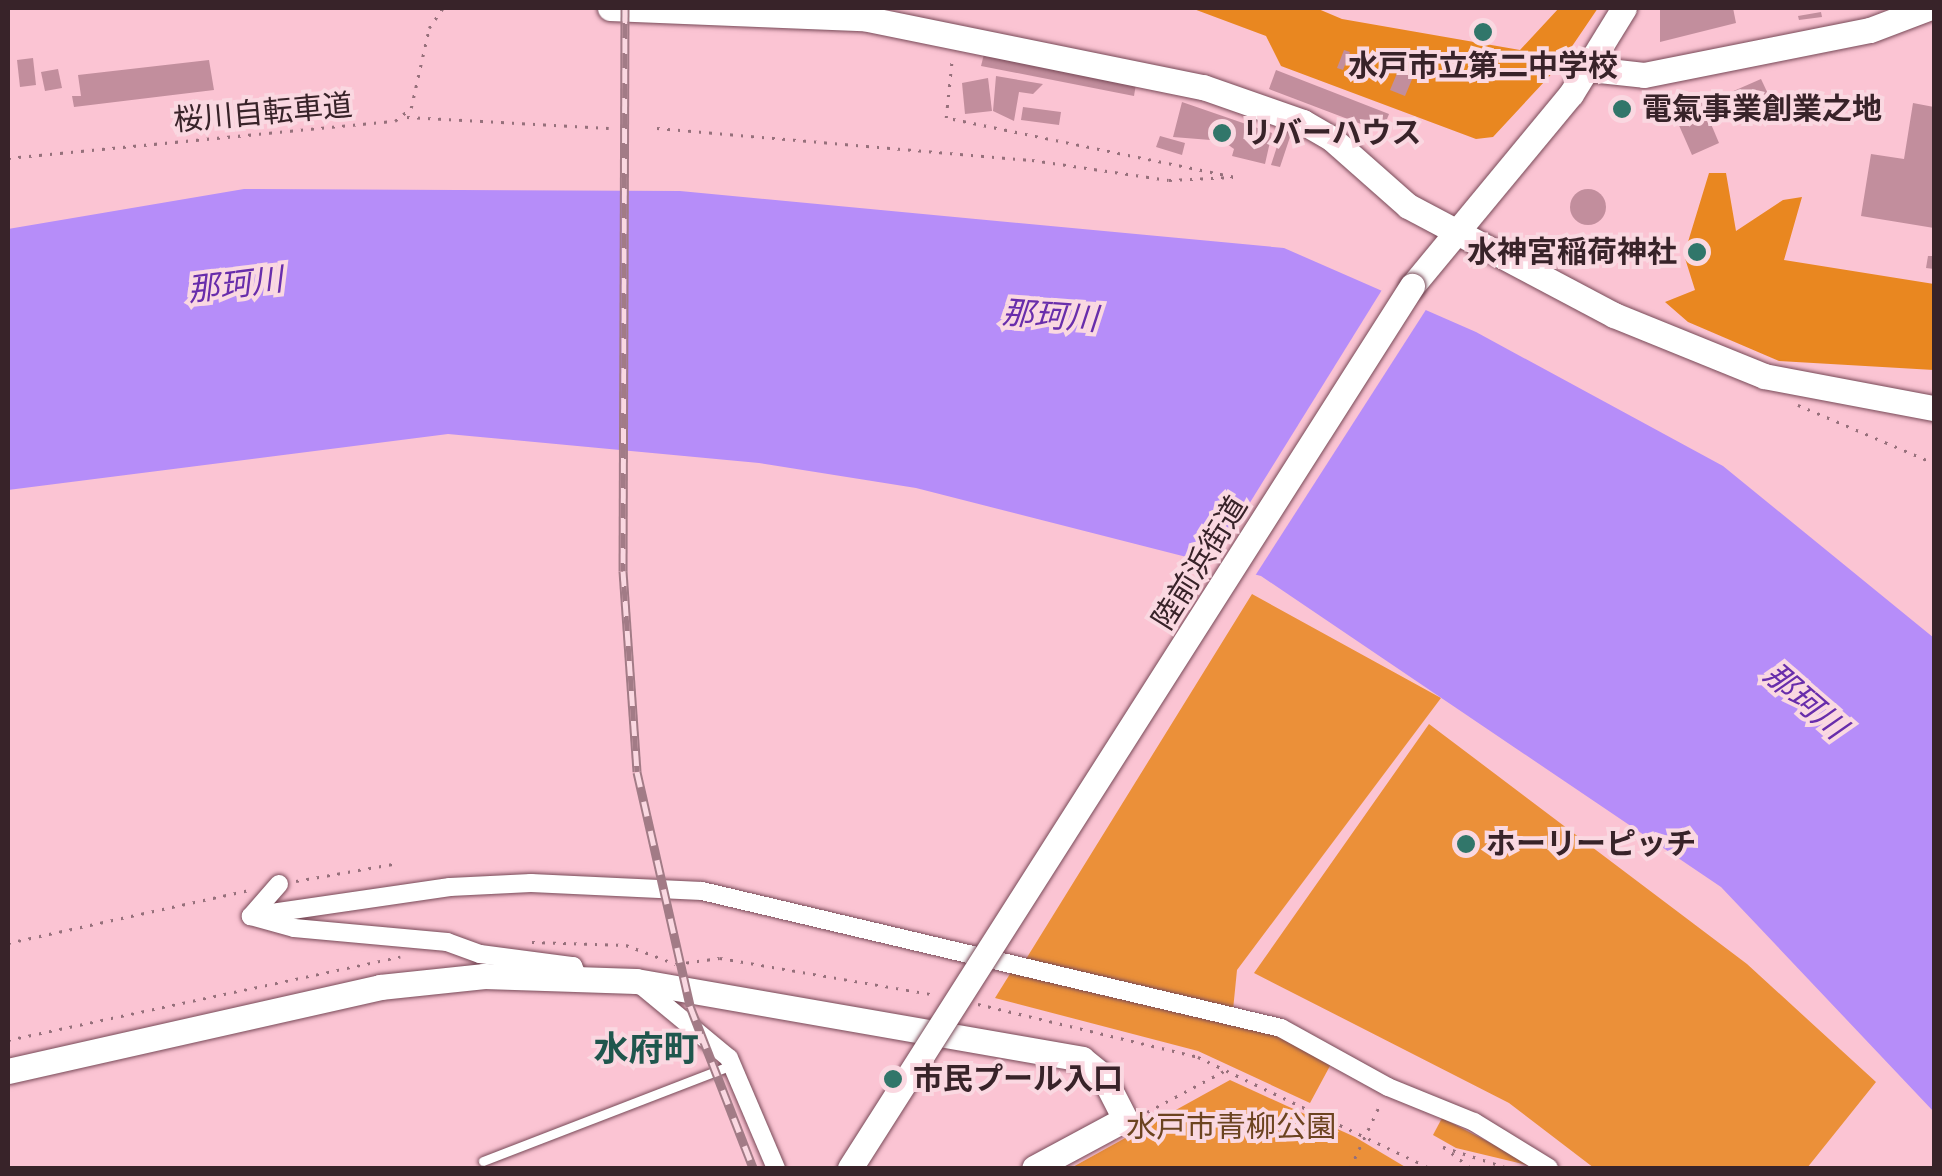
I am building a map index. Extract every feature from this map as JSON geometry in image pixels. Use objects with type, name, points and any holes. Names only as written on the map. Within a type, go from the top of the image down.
[{"type":"street","points":[[610,8],[920,16],[955,33],[1124,66],[1278,112],[1332,139],[1408,206],[1614,315],[1724,363],[1801,385],[1934,408]]},
{"type":"street","name":"陸前浜街道","points":[[850,1168],[1412,286],[1452,231],[1590,69],[1624,8]]},
{"type":"street","points":[[1590,69],[1644,75],[1889,25],[1928,8]]},
{"type":"street","points":[[250,916],[279,884]]},
{"type":"street","points":[[250,916],[450,886],[584,884],[702,891],[1280,1028],[1388,1087],[1474,1122],[1549,1168]]},
{"type":"street","points":[[250,916],[294,928],[446,942],[480,954],[573,966],[578,977]]},
{"type":"street","points":[[8,1071],[380,987],[484,976],[636,981],[1082,1059],[1103,1076],[1125,1118],[1034,1168]]},
{"type":"street","points":[[636,981],[732,1065],[776,1168]]},
{"type":"lane","points":[[484,1160],[594,1113],[732,1065]]},
{"type":"path","points":[[405,115],[416,95],[429,28],[443,8]]},
{"type":"path","points":[[657,128],[1032,160],[1169,180],[1233,177],[946,118],[955,33]]},
{"type":"path","name":"桜川自転車道","points":[[8,158],[405,115],[414,122],[608,128]]},
{"type":"path","points":[[1789,402],[1836,416],[1934,463]]},
{"type":"path","points":[[8,943],[279,884],[398,864]]},
{"type":"path","points":[[1138,1117],[1225,1070]]},
{"type":"path","points":[[1350,1168],[1388,1087]]},
{"type":"path","points":[[1470,1168],[1443,1147],[1508,1168]]},
{"type":"green space","points":[[1252,594],[1441,698],[1237,970],[1233,1010],[1026,959]]},
{"type":"green space","name":"ホーリーピッチ","points":[[1429,724],[1747,964],[1876,1082],[1807,1168],[1594,1168],[1509,1103],[1254,973]]},
{"type":"green space","points":[[1013,969],[1276,1030],[1331,1064],[1310,1103],[1198,1051],[995,998]]},
{"type":"green space","name":"水戸市青柳公園","points":[[1230,1080],[1355,1137],[1407,1168],[1071,1168]]},
{"type":"green space","points":[[1442,1118],[1539,1168],[1456,1148],[1433,1135]]},
{"type":"shaded area","points":[[1191,8],[1316,8],[1342,19],[1520,50],[1559,8],[1598,8],[1558,67],[1493,137],[1476,139],[1281,66],[1266,36]]},
{"type":"shaded area","points":[[1709,173],[1726,173],[1736,231],[1783,200],[1802,197],[1784,260],[1934,284],[1934,370],[1779,361],[1688,322],[1665,302],[1695,290],[1684,255]]},
{"type":"water","name":"那珂川","points":[[244,189],[680,191],[1284,248],[1476,332],[1723,466],[1934,638],[1934,1112],[1721,887],[1261,576],[916,488],[759,463],[448,434],[8,490],[8,229]]},
{"type":"pier","points":[[1385,285],[1429,305],[1253,579],[1210,567]]},
{"type":"building","points":[[1660,8],[1733,8],[1736,23],[1660,42]]},
{"type":"building","points":[[1821,12],[1822,17],[1799,20],[1798,16]]},
{"type":"building","points":[[1344,50],[1350,52],[1343,70],[1337,68]]},
{"type":"building","points":[[984,54],[1136,84],[1134,96],[981,66]]},
{"type":"building","points":[[33,58],[36,85],[20,87],[17,60]]},
{"type":"building","points":[[209,60],[214,90],[74,107],[72,96],[81,96],[78,75]]},
{"type":"building","points":[[58,69],[62,88],[45,91],[41,72]]},
{"type":"building","points":[[1276,70],[1389,114],[1382,132],[1269,89]]},
{"type":"building","points":[[1398,71],[1413,77],[1405,96],[1390,90]]},
{"type":"building","points":[[996,76],[1043,84],[1033,94],[1019,92],[1014,121],[993,111]]},
{"type":"building","points":[[988,78],[992,111],[965,114],[962,83]]},
{"type":"building","points":[[1761,79],[1769,96],[1753,123],[1742,126],[1729,93]]},
{"type":"building","points":[[1698,93],[1719,143],[1692,155],[1674,114]]},
{"type":"building","name":"リバーハウス","points":[[1182,102],[1272,133],[1265,164],[1232,156],[1234,149],[1223,141],[1173,137]]},
{"type":"building","points":[[1913,103],[1934,107],[1934,228],[1861,216],[1871,154],[1904,159]]},
{"type":"building","points":[[1023,107],[1061,112],[1059,125],[1021,120]]},
{"type":"building","points":[[1283,128],[1292,131],[1280,167],[1271,165]]},
{"type":"building","points":[[1160,136],[1185,143],[1182,155],[1156,147]]},
{"type":"building","points":[[1588,189],[1601,194],[1606,207],[1601,220],[1588,225],[1575,220],[1570,207],[1575,194]]},
{"type":"building","points":[[1928,256],[1934,256],[1934,269],[1926,268]]},
{"type":"railway","points":[[625,8],[623,571],[637,772],[690,1006],[753,1168]]},
{"type":"place","name":"水戸市立第二中学校","points":[[1483,32]]},
{"type":"place","name":"電氣事業創業之地","points":[[1622,109]]},
{"type":"place","name":"リバーハウス","points":[[1222,133]]},
{"type":"place","name":"水神宮稲荷神社","points":[[1697,252]]},
{"type":"place","name":"ホーリーピッチ","points":[[1466,844]]},
{"type":"place","name":"市民プール入口","points":[[893,1079]]},
{"type":"district","name":"水府町","points":[[646,1049]]}]
